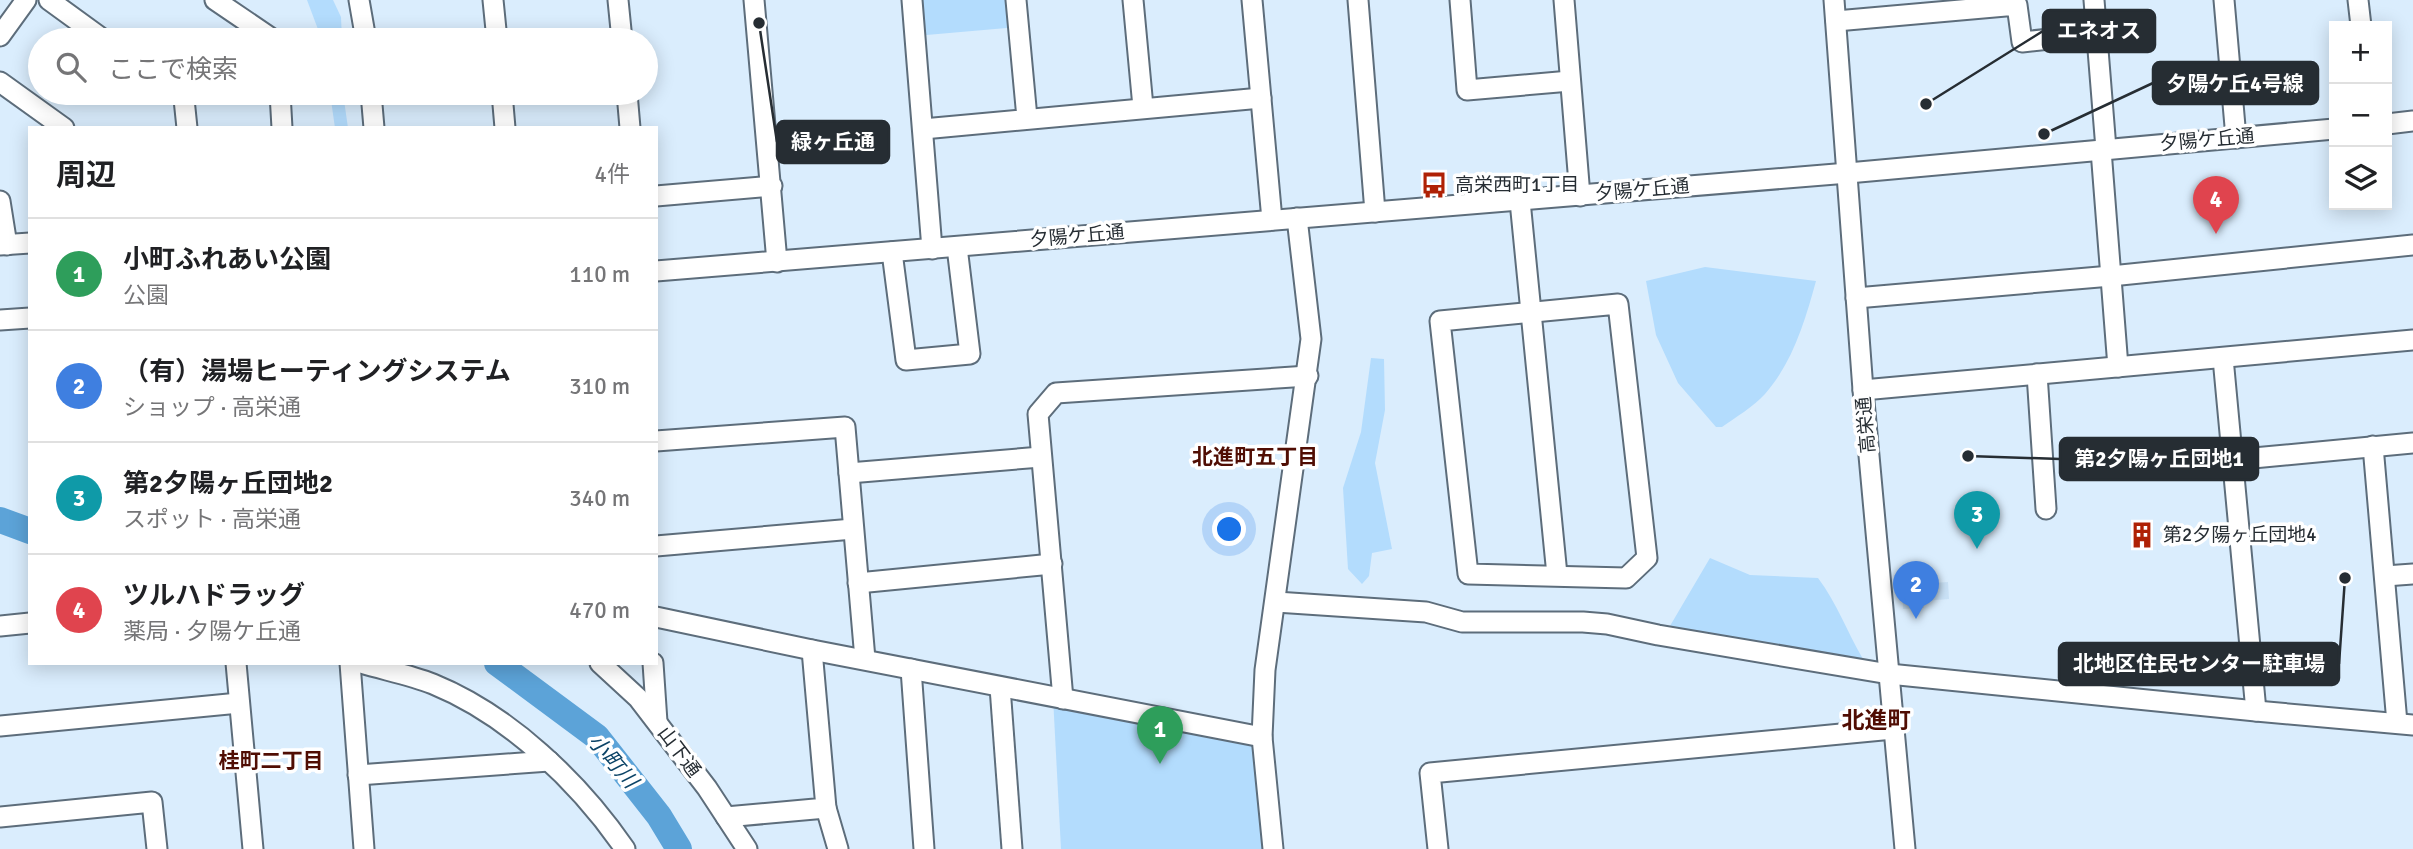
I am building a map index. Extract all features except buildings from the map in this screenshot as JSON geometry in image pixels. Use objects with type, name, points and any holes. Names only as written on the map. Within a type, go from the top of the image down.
[{"type":"street","points":[[0,36],[26,0]]},
{"type":"street","points":[[49,0],[88,28]]},
{"type":"street","points":[[215,0],[256,28]]},
{"type":"street","points":[[359,0],[364,28]]},
{"type":"street","points":[[494,0],[496,28]]},
{"type":"street","points":[[618,0],[621,28]]},
{"type":"street","points":[[754,0],[777,262]]},
{"type":"street","points":[[912,0],[932,249]]},
{"type":"street","points":[[1016,0],[1027,118]]},
{"type":"street","points":[[1133,0],[1143,107]]},
{"type":"street","points":[[1252,0],[1272,220]]},
{"type":"street","points":[[1358,0],[1375,212]]},
{"type":"street","points":[[1460,0],[1467,90],[1570,81]]},
{"type":"street","points":[[1564,0],[1580,195]]},
{"type":"street","name":"高栄通","points":[[1835,0],[1863,390],[1905,849]]},
{"type":"street","points":[[2094,0],[2118,367]]},
{"type":"street","points":[[2224,0],[2236,138]]},
{"type":"street","points":[[2358,0],[2360,21]]},
{"type":"street","points":[[1836,21],[2017,5],[2022,42],[2097,34]]},
{"type":"street","points":[[0,82],[28,102]]},
{"type":"street","points":[[923,128],[1261,98]]},
{"type":"street","points":[[32,105],[61,126]]},
{"type":"street","points":[[185,105],[187,126]]},
{"type":"street","points":[[281,105],[282,126]]},
{"type":"street","points":[[372,105],[374,126]]},
{"type":"street","points":[[503,105],[505,126]]},
{"type":"street","points":[[628,105],[630,126]]},
{"type":"street","points":[[2392,123],[2413,121]]},
{"type":"street","name":"夕陽ケ丘通","points":[[658,271],[1520,201],[2329,129]]},
{"type":"street","points":[[658,196],[772,186]]},
{"type":"street","points":[[0,201],[3,245],[28,243]]},
{"type":"street","points":[[1520,201],[1558,575]]},
{"type":"street","points":[[1273,849],[1262,737],[1265,670],[1308,376],[1311,339],[1297,218]]},
{"type":"street","points":[[1856,298],[2111,276],[2413,245]]},
{"type":"street","points":[[892,252],[906,360],[970,355],[957,247]]},
{"type":"street","points":[[1618,304],[1647,558],[1626,578],[1468,574],[1440,321],[1530,311],[1618,304]]},
{"type":"street","points":[[0,320],[28,318]]},
{"type":"street","points":[[1863,390],[2413,340]]},
{"type":"street","points":[[2223,358],[2256,711]]},
{"type":"street","points":[[2037,374],[2046,509]]},
{"type":"street","points":[[1063,699],[1038,414],[1056,393],[1308,376]]},
{"type":"street","points":[[658,441],[845,427],[866,659]]},
{"type":"street","points":[[2232,460],[2413,443]]},
{"type":"street","points":[[1276,602],[1426,612],[1462,622],[1607,624],[1889,674],[2405,724],[2385,576],[2373,446]]},
{"type":"street","points":[[849,473],[1041,457]]},
{"type":"street","points":[[658,547],[853,529]]},
{"type":"street","points":[[858,583],[1052,564]]},
{"type":"street","points":[[2385,576],[2413,574]]},
{"type":"street","points":[[658,617],[1262,737]]},
{"type":"street","points":[[0,626],[28,623]]},
{"type":"street","points":[[812,650],[826,808],[838,849]]},
{"type":"street","points":[[236,665],[253,849]]},
{"type":"street","points":[[350,665],[364,849]]},
{"type":"street","points":[[367,665],[432,684],[509,727],[549,761],[602,815],[625,849]]},
{"type":"street","name":"山下通","points":[[602,665],[638,698],[657,722],[747,849]]},
{"type":"street","points":[[653,665],[657,722]]},
{"type":"street","points":[[911,668],[924,849]]},
{"type":"street","points":[[1000,687],[1012,849]]},
{"type":"street","points":[[0,726],[239,703]]},
{"type":"street","points":[[1438,849],[1430,772],[1894,729]]},
{"type":"street","points":[[358,775],[549,761]]},
{"type":"street","points":[[0,817],[152,802],[157,849]]},
{"type":"street","points":[[726,817],[826,808]]},
{"type":"shaded area","points":[[307,0],[333,0],[341,17],[341,28],[318,28]]},
{"type":"shaded area","points":[[912,0],[1016,0],[1018,27],[915,36]]},
{"type":"shaded area","points":[[332,105],[345,105],[348,126],[335,126]]},
{"type":"shaded area","points":[[1705,267],[1816,281],[1791,355],[1775,382],[1760,399],[1722,427],[1716,427],[1678,383],[1656,335],[1646,281]]},
{"type":"shaded area","points":[[1371,358],[1384,359],[1385,410],[1375,463],[1392,549],[1372,553],[1369,576],[1362,584],[1348,569],[1343,488],[1361,432]]},
{"type":"shaded area","points":[[1710,558],[1750,575],[1818,578],[1831,597],[1863,659],[1854,664],[1667,631]]},
{"type":"shaded area","points":[[1948,582],[1949,599],[1924,601],[1924,608],[1903,609],[1902,585]]},
{"type":"shaded area","points":[[1053,697],[1262,737],[1273,849],[1061,849]]},
{"type":"waterway","name":"小町川","points":[[0,520],[28,530]]},
{"type":"waterway","name":"小町川","points":[[500,665],[597,737],[659,816],[679,849]]},
{"type":"place","name":"緑ヶ丘通","points":[[759,23]]},
{"type":"place","name":"エネオス","points":[[1926,104]]},
{"type":"place","name":"夕陽ケ丘4号線","points":[[2044,134]]},
{"type":"place","name":"高栄西町1丁目","points":[[1434,185]]},
{"type":"place","name":"ツルハドラッグ","points":[[2216,234]]},
{"type":"place","name":"第2夕陽ヶ丘団地1","points":[[1968,456]]},
{"type":"place","name":"第2夕陽ヶ丘団地4","points":[[2142,535]]},
{"type":"place","name":"第2夕陽ヶ丘団地2","points":[[1977,549]]},
{"type":"place","name":"北地区住民センター駐車場","points":[[2345,578]]},
{"type":"place","name":"（有）湯場ヒーティングシステム","points":[[1916,619]]},
{"type":"place","name":"小町ふれあい公園","points":[[1160,764]]},
{"type":"district","name":"北進町五丁目","points":[[1255,457]]},
{"type":"district","name":"北進町","points":[[1876,720]]},
{"type":"district","name":"桂町二丁目","points":[[271,761]]}]
